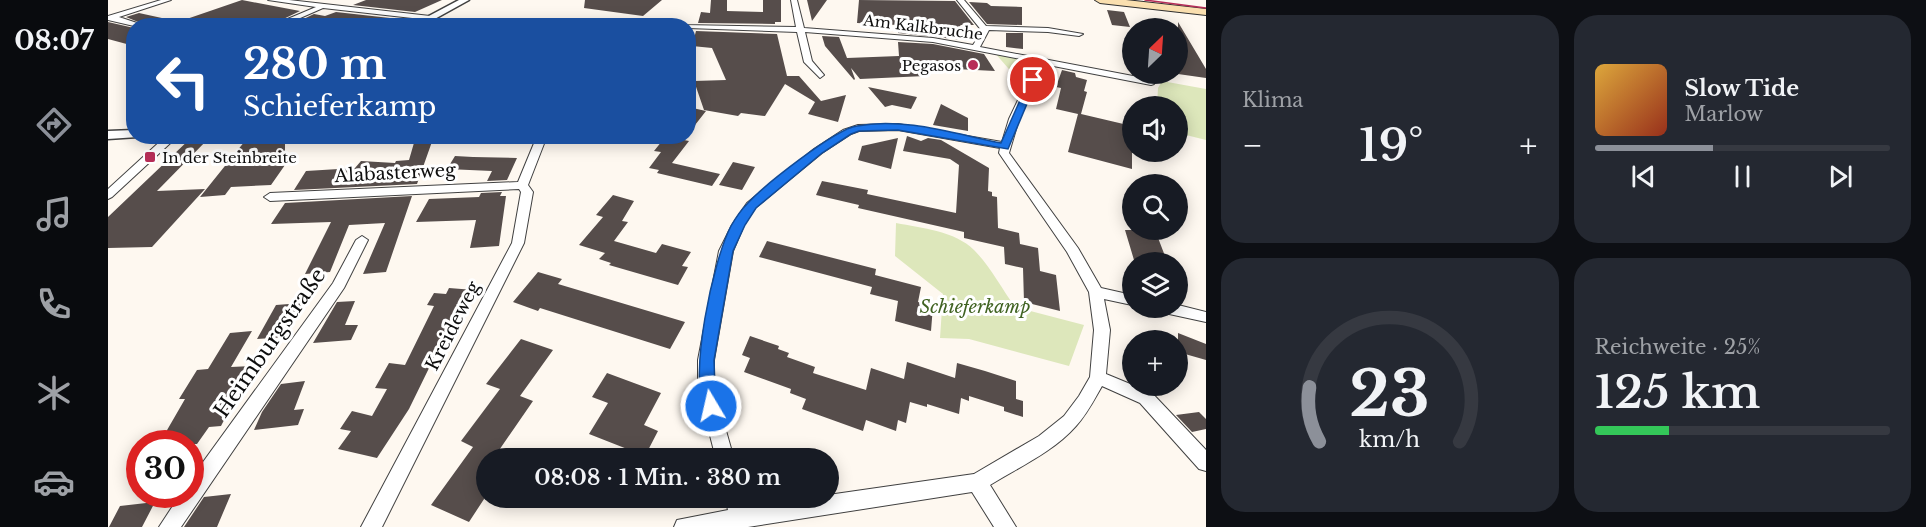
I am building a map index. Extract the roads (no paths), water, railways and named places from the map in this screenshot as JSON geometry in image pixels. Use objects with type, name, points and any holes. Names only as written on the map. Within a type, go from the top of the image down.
[{"type":"main road","points":[[1100,0],[1206,12]]},
{"type":"main road","points":[[1198,0],[1206,12]]},
{"type":"street","points":[[109,17],[167,0]]},
{"type":"street","points":[[271,0],[430,18],[465,0]]},
{"type":"street","points":[[794,0],[808,62],[820,75]]},
{"type":"street","points":[[960,0],[984,28],[985,34],[976,47]]},
{"type":"street","points":[[294,18],[322,7]]},
{"type":"street","points":[[109,17],[126,22]]},
{"type":"street","name":"Am Kalkbruche","points":[[696,26],[869,33],[976,47],[1122,76]]},
{"type":"street","points":[[984,28],[1048,30],[1079,34]]},
{"type":"street","points":[[839,497],[977,482],[1045,442],[1070,421],[1085,401],[1098,377],[1102,330],[1096,292],[1073,251],[1004,153],[1041,60]]},
{"type":"street","points":[[722,448],[706,388],[706,360],[726,251],[738,225],[752,206],[818,151],[847,132],[858,128],[898,127],[1005,146]]},
{"type":"street","points":[[108,135],[126,134]]},
{"type":"street","points":[[108,195],[164,144]]},
{"type":"street","name":"Kreideweg","points":[[371,527],[518,243],[527,192],[522,185],[539,144]]},
{"type":"street","name":"Alabasterweg","points":[[270,197],[522,185]]},
{"type":"street","name":"Heimburgstraße","points":[[170,527],[339,285],[362,240]]},
{"type":"street","points":[[1096,292],[1122,298]]},
{"type":"street","points":[[1188,313],[1206,317]]},
{"type":"street","points":[[1098,377],[1146,398],[1206,463]]},
{"type":"street","points":[[977,482],[1006,527]]},
{"type":"street","points":[[684,527],[737,508]]},
{"type":"tram line","points":[[1145,0],[1206,8]]},
{"type":"place","name":"Pegasos","points":[[973,65]]},
{"type":"place","name":"In der Steinbreite","points":[[150,157]]},
{"type":"park label","name":"Schieferkamp","points":[[975,307]]}]
